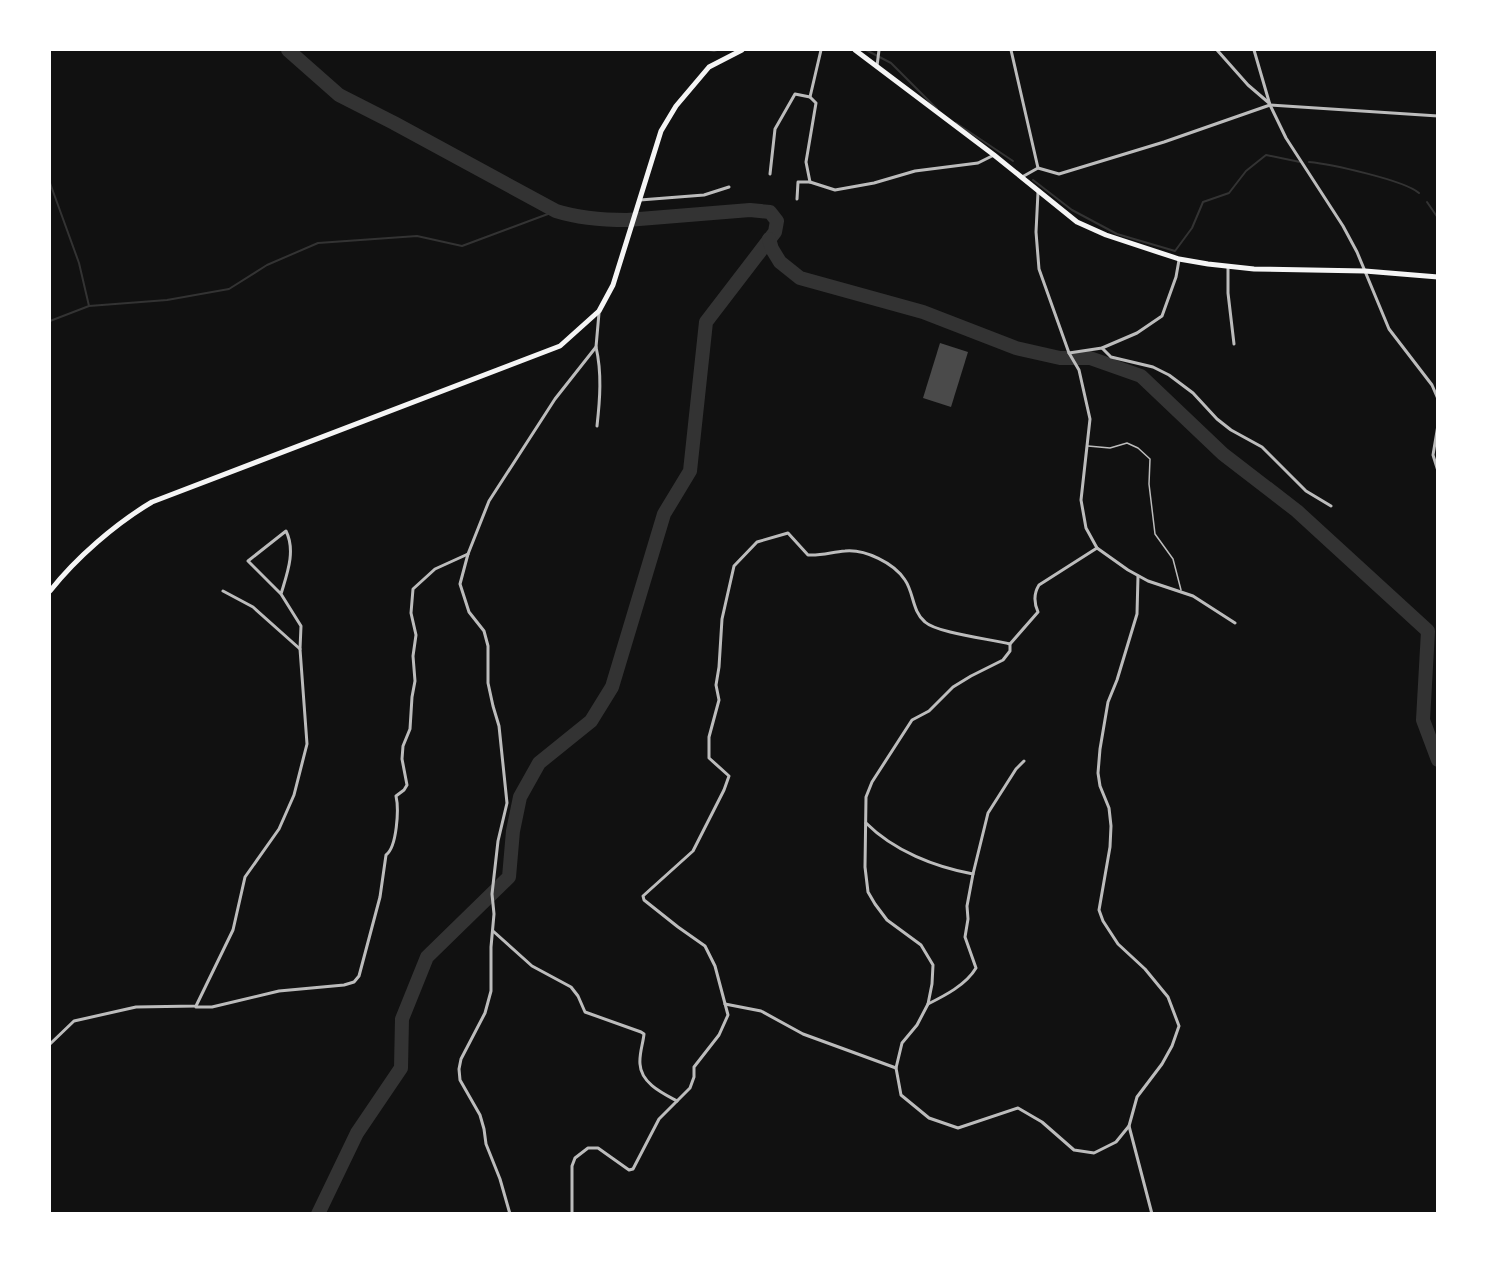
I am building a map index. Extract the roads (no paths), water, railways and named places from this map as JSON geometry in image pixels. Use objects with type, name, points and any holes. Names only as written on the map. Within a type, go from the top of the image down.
[{"type":"main road","points":[[50,591],[68,568],[124,519],[152,502],[560,346],[599,311],[613,285],[662,131],[676,105],[709,67],[742,50]]},
{"type":"main road","points":[[855,50],[994,155],[1077,222],[1138,247],[1179,259],[1254,269],[1365,271],[1437,277]]},
{"type":"street","points":[[810,97],[821,50]]},
{"type":"street","points":[[877,67],[879,50]]},
{"type":"street","points":[[1011,50],[1038,168]]},
{"type":"street","points":[[1217,50],[1248,85],[1270,105]]},
{"type":"street","points":[[1254,50],[1270,105],[1286,138],[1343,226],[1389,329],[1432,385],[1437,399]]},
{"type":"street","points":[[770,174],[775,129],[795,94],[810,97],[816,103],[806,162],[810,182]]},
{"type":"street","points":[[1021,177],[1038,168],[1059,174],[1164,142],[1270,105],[1437,116]]},
{"type":"street","points":[[797,199],[798,182],[810,182],[835,190],[874,183],[915,171],[978,163],[994,155]]},
{"type":"street","points":[[638,201],[704,195],[729,187]]},
{"type":"street","points":[[1038,192],[1036,232],[1039,269],[1069,353],[1079,370],[1090,419],[1081,500],[1086,528],[1097,548],[1138,576],[1181,590],[1235,623]]},
{"type":"street","points":[[1069,353],[1102,348],[1137,333],[1162,316],[1176,277],[1179,259]]},
{"type":"street","points":[[1228,266],[1228,293],[1234,344]]},
{"type":"street","points":[[597,426],[600,387],[596,347],[599,311]]},
{"type":"street","points":[[510,1214],[500,1179],[486,1144],[480,1115],[460,1080],[459,1069],[461,1059],[485,1013],[491,991],[494,914],[492,894],[498,841],[507,803],[499,726],[492,706],[488,683],[488,646],[484,631],[469,612],[460,584],[468,554],[489,501],[555,399],[596,347]]},
{"type":"street","points":[[1102,348],[1111,357],[1153,367],[1169,375],[1193,393],[1217,419],[1231,430],[1262,447],[1306,492],[1331,506]]},
{"type":"street","points":[[1437,425],[1433,455],[1437,471]]},
{"type":"street","points":[[195,1006],[233,930],[245,877],[279,829],[294,795],[308,744],[300,649],[301,626],[280,594],[248,561],[286,531],[292,542],[288,570],[280,594]]},
{"type":"street","points":[[572,1214],[572,1166],[575,1158],[588,1148],[598,1148],[629,1170],[633,1169],[659,1119],[690,1088],[694,1077],[694,1067],[725,1025],[728,1015],[716,966],[705,946],[644,900],[643,896],[693,851],[729,776],[710,758],[709,737],[719,700],[716,685],[722,619],[734,566],[757,542],[788,533],[808,555],[832,554],[844,550],[857,551],[891,565],[906,580],[917,613],[926,623],[943,631],[984,637],[1010,644]]},
{"type":"street","points":[[1097,548],[1039,585],[1036,590],[1035,605],[1038,612],[1010,644],[1010,651],[1003,660],[954,687],[929,711],[912,720],[872,782],[866,798],[868,892],[887,920],[921,945],[933,965],[928,1004],[917,1026],[902,1043],[896,1068],[901,1095],[929,1118],[958,1128],[1018,1108],[1042,1122],[1074,1150],[1094,1152],[1116,1142],[1129,1126],[1137,1097],[1162,1064],[1172,1046],[1179,1026],[1168,997],[1145,969],[1118,944],[1103,921],[1099,910],[1110,847],[1111,826],[1109,808],[1099,779],[1100,749],[1108,702],[1137,615],[1138,576]]},
{"type":"street","points":[[50,1044],[74,1021],[136,1007],[221,1005],[279,992],[354,982],[359,976],[380,897],[386,855],[391,852],[394,841],[396,796],[407,785],[402,759],[403,746],[410,729],[415,681],[413,656],[416,634],[411,613],[413,589],[435,569],[468,554]]},
{"type":"street","points":[[223,591],[254,607],[300,649]]},
{"type":"street","points":[[928,1004],[957,987],[976,968],[965,936],[968,920],[967,906],[988,813],[1016,769],[1024,761]]},
{"type":"street","points":[[866,823],[876,833],[901,849],[944,868],[974,874]]},
{"type":"street","points":[[493,931],[532,966],[571,987],[585,1012],[644,1034],[640,1065],[643,1075],[650,1084],[677,1101]]},
{"type":"street","points":[[725,1004],[761,1011],[810,1037],[896,1068]]},
{"type":"street","points":[[1129,1126],[1152,1214]]},
{"type":"lane","points":[[1088,446],[1110,448],[1127,443],[1138,448],[1150,459],[1149,484],[1155,534],[1173,559],[1181,590]]},
{"type":"waterway","points":[[288,50],[339,95],[556,211],[591,218],[627,220],[750,210],[770,212],[777,221],[775,232],[706,322],[690,471],[664,514],[612,687],[591,721],[539,763],[520,797],[513,831],[509,877],[427,957],[402,1019],[401,1068],[357,1133],[318,1214]]},
{"type":"waterway","points":[[709,50],[717,50]]},
{"type":"waterway","points":[[866,50],[891,63],[937,109]]},
{"type":"waterway","points":[[956,123],[1013,161]]},
{"type":"waterway","points":[[1033,180],[1072,210],[1117,234],[1175,251],[1192,228],[1203,202],[1229,193],[1246,171],[1266,155],[1300,162]]},
{"type":"waterway","points":[[1309,162],[1383,178],[1419,193]]},
{"type":"waterway","points":[[50,183],[79,263],[89,306],[167,300],[229,289],[267,265],[318,243],[417,236],[462,246],[556,211]]},
{"type":"waterway","points":[[1427,202],[1438,218]]},
{"type":"waterway","points":[[769,239],[780,262],[800,278],[923,312],[1016,348],[1060,358],[1090,358],[1141,376],[1223,454],[1297,511],[1428,631],[1423,720],[1438,760]]},
{"type":"waterway","points":[[50,321],[89,306]]}]
